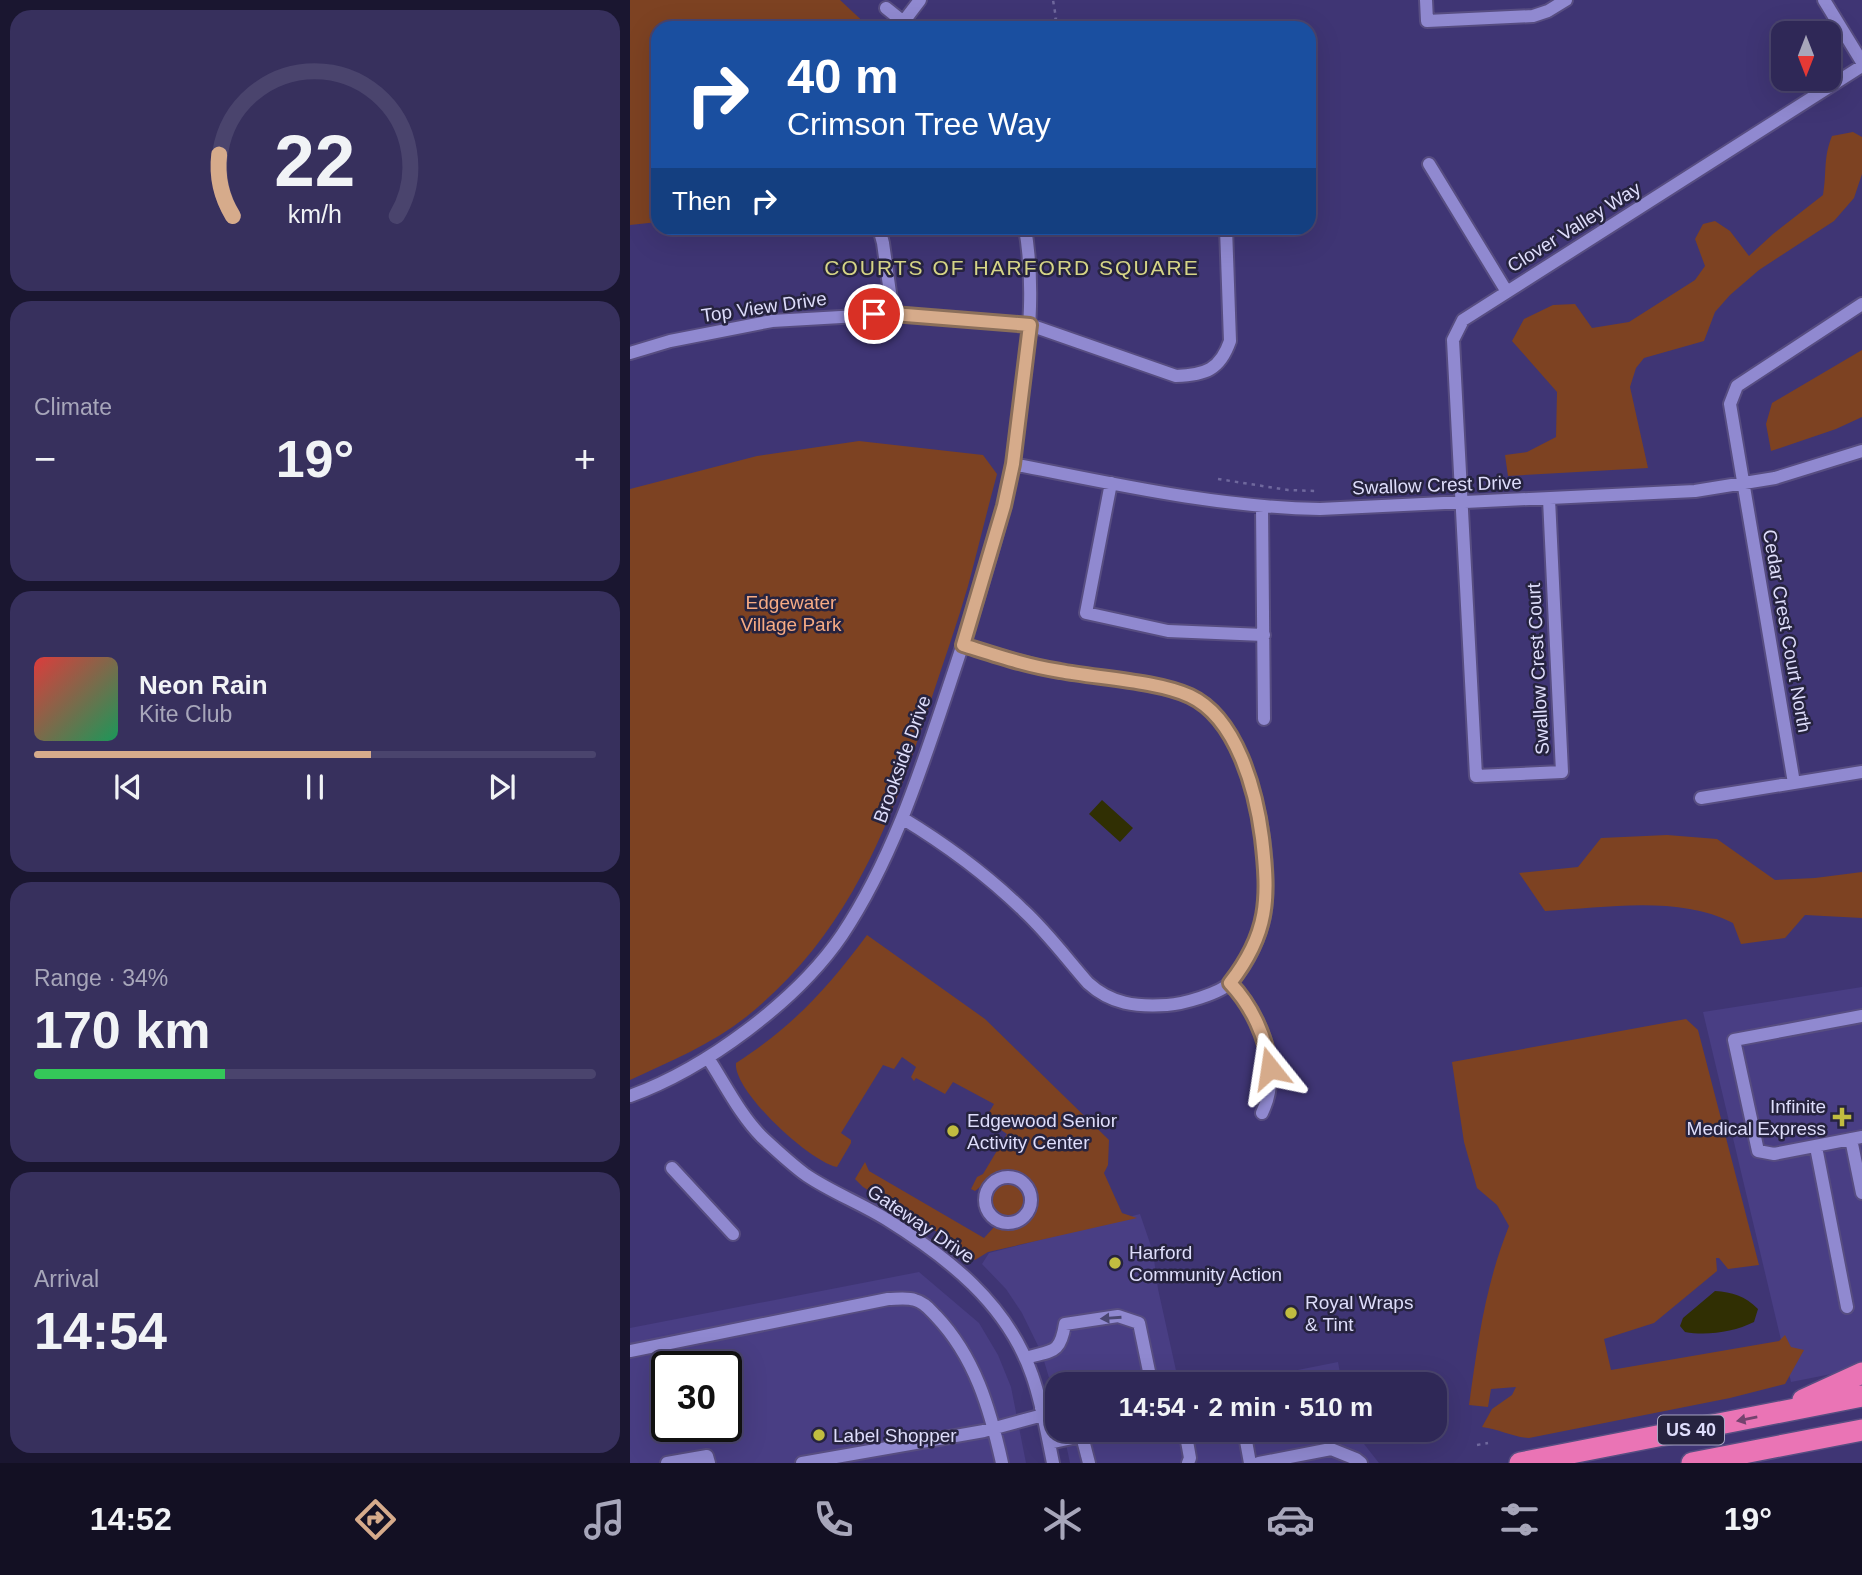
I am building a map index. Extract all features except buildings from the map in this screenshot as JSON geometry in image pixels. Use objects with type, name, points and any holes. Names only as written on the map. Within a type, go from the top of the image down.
[{"type":"highway","points":[[1776,1414],[1862,1373]]},
{"type":"highway","name":"US 40","points":[[1520,1463],[1862,1396]]},
{"type":"highway","points":[[1816,1439],[1862,1419]]},
{"type":"highway","name":"US 40","points":[[1692,1463],[1862,1430]]},
{"type":"street","points":[[909,21],[920,0]]},
{"type":"street","points":[[1426,0],[1427,21],[1534,16],[1545,5],[1566,0]]},
{"type":"street","points":[[1824,0],[1862,64]]},
{"type":"street","points":[[886,8],[903,21]]},
{"type":"street","name":"Clover Valley Way","points":[[1463,503],[1453,340],[1464,320],[1862,64]]},
{"type":"street","points":[[1429,164],[1507,292]]},
{"type":"street","points":[[881,235],[893,314]]},
{"type":"street","name":"Brookside Drive","points":[[630,1096],[708,1058],[804,982],[841,936],[870,888],[924,762],[963,645],[1004,506],[1013,464],[1030,325],[1032,282],[1026,235]]},
{"type":"street","name":"Top View Drive","points":[[630,353],[670,341],[772,321],[893,314],[1030,325],[1176,376],[1198,374],[1208,371],[1225,355],[1230,341],[1226,235]]},
{"type":"street","name":"Cedar Crest Court North","points":[[1794,783],[1730,404],[1732,394],[1738,386],[1862,304]]},
{"type":"street","name":"Swallow Crest Drive","points":[[1013,464],[1215,502],[1320,509],[1684,492],[1742,485],[1807,470],[1862,451]]},
{"type":"street","points":[[1111,483],[1086,613],[1168,631],[1264,635]]},
{"type":"street","name":"Swallow Crest Court","points":[[1463,503],[1476,776],[1562,772],[1549,499]]},
{"type":"street","points":[[1262,507],[1264,719]]},
{"type":"street","points":[[902,818],[935,838],[1024,910],[1088,983],[1107,997],[1135,1006],[1174,1004],[1222,989],[1245,963],[1264,917],[1267,890],[1258,804],[1235,743],[1212,712],[1191,696],[1162,688],[1058,671],[963,645]]},
{"type":"street","points":[[1701,799],[1862,772]]},
{"type":"street","points":[[1230,983],[1248,1004],[1268,1049],[1270,1084],[1268,1100],[1262,1113]]},
{"type":"street","points":[[1862,1016],[1734,1040],[1758,1151],[1774,1154],[1856,1138],[1862,1193]]},
{"type":"street","name":"Gateway Drive","points":[[708,1058],[759,1134],[807,1175],[886,1220],[956,1267],[998,1312],[1020,1345],[1025,1358],[1042,1412],[1053,1463]]},
{"type":"street","points":[[1816,1147],[1847,1307]]},
{"type":"street","points":[[672,1167],[733,1234]]},
{"type":"street","points":[[630,1351],[888,1299],[915,1299],[926,1305],[943,1323],[965,1353],[995,1428],[1002,1463]]},
{"type":"street","points":[[1025,1358],[1054,1350],[1062,1342],[1065,1324],[1118,1316],[1139,1323],[1149,1372]]},
{"type":"street","points":[[802,1463],[995,1428],[1045,1411]]},
{"type":"street","points":[[1049,1443],[1082,1436],[1088,1463]]},
{"type":"street","points":[[1187,1442],[1190,1458],[1188,1463]]},
{"type":"street","points":[[1246,1442],[1250,1463]]},
{"type":"street","points":[[1259,1463],[1331,1449],[1361,1463]]},
{"type":"street","points":[[667,1463],[707,1455],[709,1463]]},
{"type":"path","points":[[1053,0],[1054,21]]},
{"type":"path","points":[[1217,479],[1315,491]]},
{"type":"path","points":[[1477,1445],[1488,1443]]},
{"type":"shaded area","points":[[1102,800],[1133,828],[1120,842],[1089,814]]},
{"type":"shaded area","points":[[1862,987],[1862,1368],[1791,1382],[1703,1012]]},
{"type":"shaded area","points":[[1140,1214],[1153,1252],[1158,1289],[1176,1372],[1047,1372],[1042,1354],[1022,1313],[1006,1289],[982,1264],[989,1253]]},
{"type":"shaded area","points":[[919,1272],[979,1323],[998,1355],[1011,1387],[1026,1463],[630,1463],[630,1328]]},
{"type":"shaded area","points":[[1715,1291],[1727,1292],[1748,1301],[1758,1309],[1754,1322],[1720,1332],[1685,1332],[1680,1326],[1683,1318]]},
{"type":"shaded area","points":[[1338,1362],[1340,1372],[1288,1372]]},
{"type":"shaded area","points":[[1066,1442],[1362,1442],[1379,1463],[1070,1463]]},
{"type":"green space","points":[[630,0],[840,0],[862,21],[651,21],[651,223],[630,225]]},
{"type":"green space","points":[[1853,132],[1862,137],[1862,174],[1854,198],[1834,221],[1759,270],[1730,295],[1715,312],[1704,341],[1644,358],[1636,368],[1630,387],[1648,468],[1508,476],[1505,455],[1527,452],[1556,437],[1557,392],[1512,341],[1524,319],[1553,305],[1575,304],[1592,328],[1629,322],[1695,280],[1705,266],[1695,239],[1703,224],[1715,221],[1730,231],[1749,256],[1823,195],[1826,158],[1832,136]]},
{"type":"green space","points":[[1862,350],[1862,417],[1836,429],[1771,451],[1766,424],[1772,403]]},
{"type":"green space","name":"Edgewater Village Park","points":[[859,441],[983,455],[997,474],[964,600],[917,743],[883,830],[863,872],[814,949],[782,984],[733,1027],[690,1052],[630,1080],[630,489],[757,456]]},
{"type":"green space","points":[[1667,835],[1717,839],[1775,880],[1862,872],[1862,918],[1805,915],[1785,938],[1741,944],[1733,923],[1712,914],[1689,909],[1641,905],[1545,911],[1519,873],[1578,867],[1601,838]]},
{"type":"green space","points":[[867,935],[985,1019],[1109,1140],[1108,1165],[1104,1173],[1122,1213],[1137,1218],[988,1252],[975,1260],[947,1238],[863,1187],[855,1179],[865,1162],[869,1171],[984,1238],[995,1226],[1017,1227],[1028,1221],[1033,1212],[1032,1190],[1019,1174],[1008,1171],[997,1173],[975,1191],[971,1189],[1007,1134],[985,1119],[994,1104],[953,1082],[945,1094],[916,1078],[914,1081],[911,1077],[916,1067],[902,1057],[894,1069],[883,1065],[841,1133],[851,1140],[851,1143],[837,1167],[809,1153],[775,1124],[747,1090],[738,1075],[736,1063],[775,1035],[808,1005],[838,973]]},
{"type":"green space","points":[[1686,1019],[1698,1030],[1759,1265],[1728,1269],[1716,1258],[1717,1271],[1654,1323],[1604,1339],[1611,1370],[1779,1341],[1785,1335],[1791,1347],[1804,1350],[1785,1384],[1730,1398],[1529,1438],[1482,1427],[1492,1409],[1512,1395],[1516,1387],[1491,1389],[1488,1407],[1469,1405],[1488,1292],[1509,1226],[1497,1205],[1477,1188],[1464,1142],[1452,1062]]},
{"type":"green space","points":[[1007,1181],[1020,1187],[1026,1200],[1020,1213],[1007,1219],[994,1213],[988,1200],[994,1187]]},
{"type":"place","name":"Infinite Medical Express","points":[[1842,1117]]},
{"type":"place","name":"Edgewood Senior Activity Center","points":[[953,1131]]},
{"type":"place","name":"Harford Community Action","points":[[1115,1263]]},
{"type":"place","name":"Royal Wraps & Tint","points":[[1291,1313]]},
{"type":"place","name":"Label Shopper","points":[[819,1435]]},
{"type":"district","name":"COURTS OF HARFORD SQUARE","points":[[1012,267]]},
{"type":"route","points":[[874,314],[1030,325],[1013,464],[1004,506],[963,645],[1026,664],[1162,688],[1191,696],[1212,712],[1223,726],[1235,743],[1258,804],[1267,890],[1260,930],[1245,963],[1230,983],[1248,1004],[1268,1049],[1270,1068]]}]
